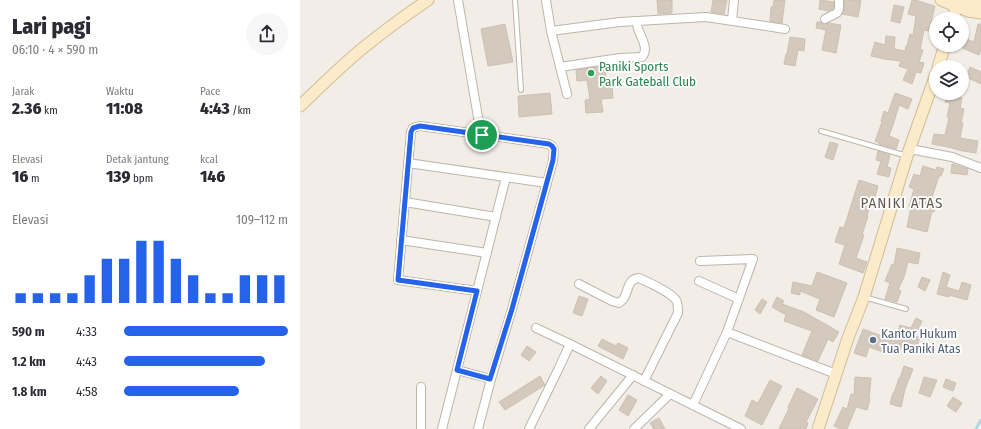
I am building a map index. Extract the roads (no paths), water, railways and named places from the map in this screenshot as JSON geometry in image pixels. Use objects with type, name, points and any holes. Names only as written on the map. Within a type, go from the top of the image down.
[{"type":"street","points":[[300,106],[363,48],[428,0]]},
{"type":"street","points":[[458,0],[482,135]]},
{"type":"street","points":[[546,0],[551,31],[567,94]]},
{"type":"street","points":[[732,20],[734,0]]},
{"type":"street","points":[[825,19],[837,13],[839,9],[839,0]]},
{"type":"street","points":[[941,0],[957,3],[969,2],[981,4]]},
{"type":"street","points":[[957,3],[968,11],[981,13]]},
{"type":"street","points":[[551,31],[637,21],[706,16],[785,29]]},
{"type":"street","points":[[560,67],[643,56],[645,48],[637,21]]},
{"type":"street","points":[[818,429],[848,338],[864,297],[909,152],[929,94]]},
{"type":"street","points":[[477,291],[398,280],[411,132],[413,128],[420,126],[549,144],[554,149],[553,160],[547,183],[512,309],[490,379],[478,429]]},
{"type":"street","points":[[909,152],[952,157],[981,168]]},
{"type":"street","points":[[408,164],[547,183]]},
{"type":"street","points":[[442,429],[506,177]]},
{"type":"street","points":[[405,202],[496,217]]},
{"type":"street","points":[[401,240],[487,252]]},
{"type":"street","points":[[693,405],[727,332],[753,259],[700,261]]},
{"type":"street","points":[[579,284],[619,303],[624,299],[632,280],[639,278],[664,291],[676,300],[678,305],[678,313],[644,380]]},
{"type":"street","points":[[699,281],[739,299]]},
{"type":"street","points":[[536,328],[741,429]]},
{"type":"street","points":[[727,332],[836,374]]},
{"type":"street","points":[[529,429],[570,344]]},
{"type":"street","points":[[457,370],[490,379]]},
{"type":"street","points":[[588,429],[633,375]]},
{"type":"street","points":[[421,429],[422,387]]},
{"type":"street","points":[[634,429],[670,394]]},
{"type":"lane","points":[[515,0],[521,90]]},
{"type":"lane","points":[[821,131],[909,152]]},
{"type":"lane","points":[[864,297],[906,309]]},
{"type":"waterway","points":[[976,429],[981,420]]},
{"type":"place","name":"Paniki Sports Park Gateball Club","points":[[591,73]]},
{"type":"place","name":"Kantor Hukum Tua Paniki Atas","points":[[873,340]]},
{"type":"district","name":"PANIKI ATAS","points":[[902,203]]}]
